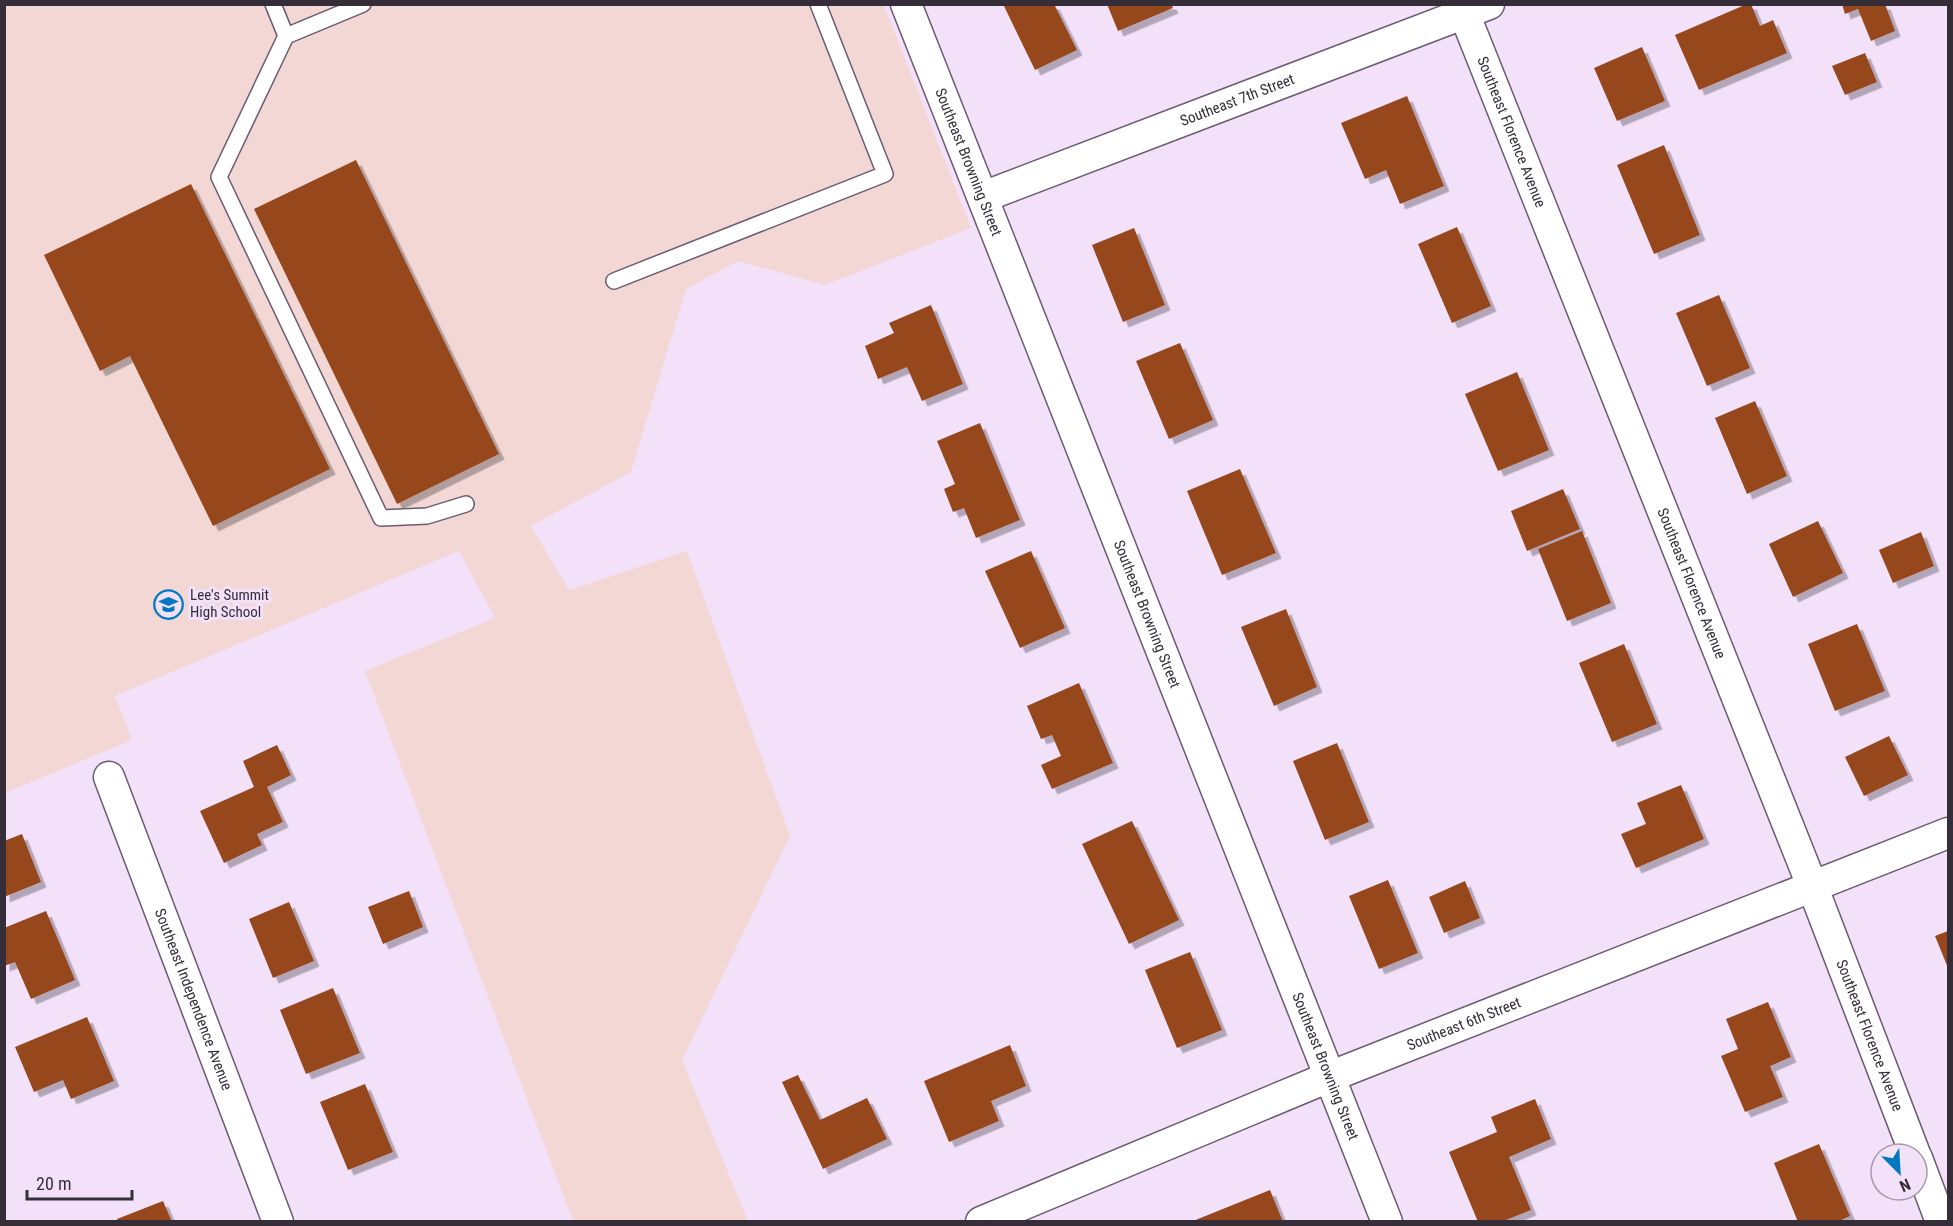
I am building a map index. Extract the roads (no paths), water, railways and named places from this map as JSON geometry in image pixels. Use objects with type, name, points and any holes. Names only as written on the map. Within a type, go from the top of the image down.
[{"type":"street","name":"Southeast Browning Street","points":[[906,4],[1329,1077],[1388,1221]]},
{"type":"street","name":"Southeast 7th Street","points":[[983,197],[1477,9]]},
{"type":"street","name":"Southeast Florence Avenue","points":[[1477,9],[1910,1142]]},
{"type":"street","name":"Southeast Independence Avenue","points":[[109,777],[278,1221]]},
{"type":"street","name":"Southeast 6th Street","points":[[981,1221],[1329,1077],[1948,833]]},
{"type":"street","points":[[1929,1190],[1941,1221]]},
{"type":"lane","points":[[273,4],[286,36]]},
{"type":"lane","points":[[363,4],[286,36],[219,177],[381,518],[427,516],[465,504]]},
{"type":"lane","points":[[614,281],[885,174],[818,4]]},
{"type":"place","name":"Lee's Summit High School","points":[[169,604]]}]
